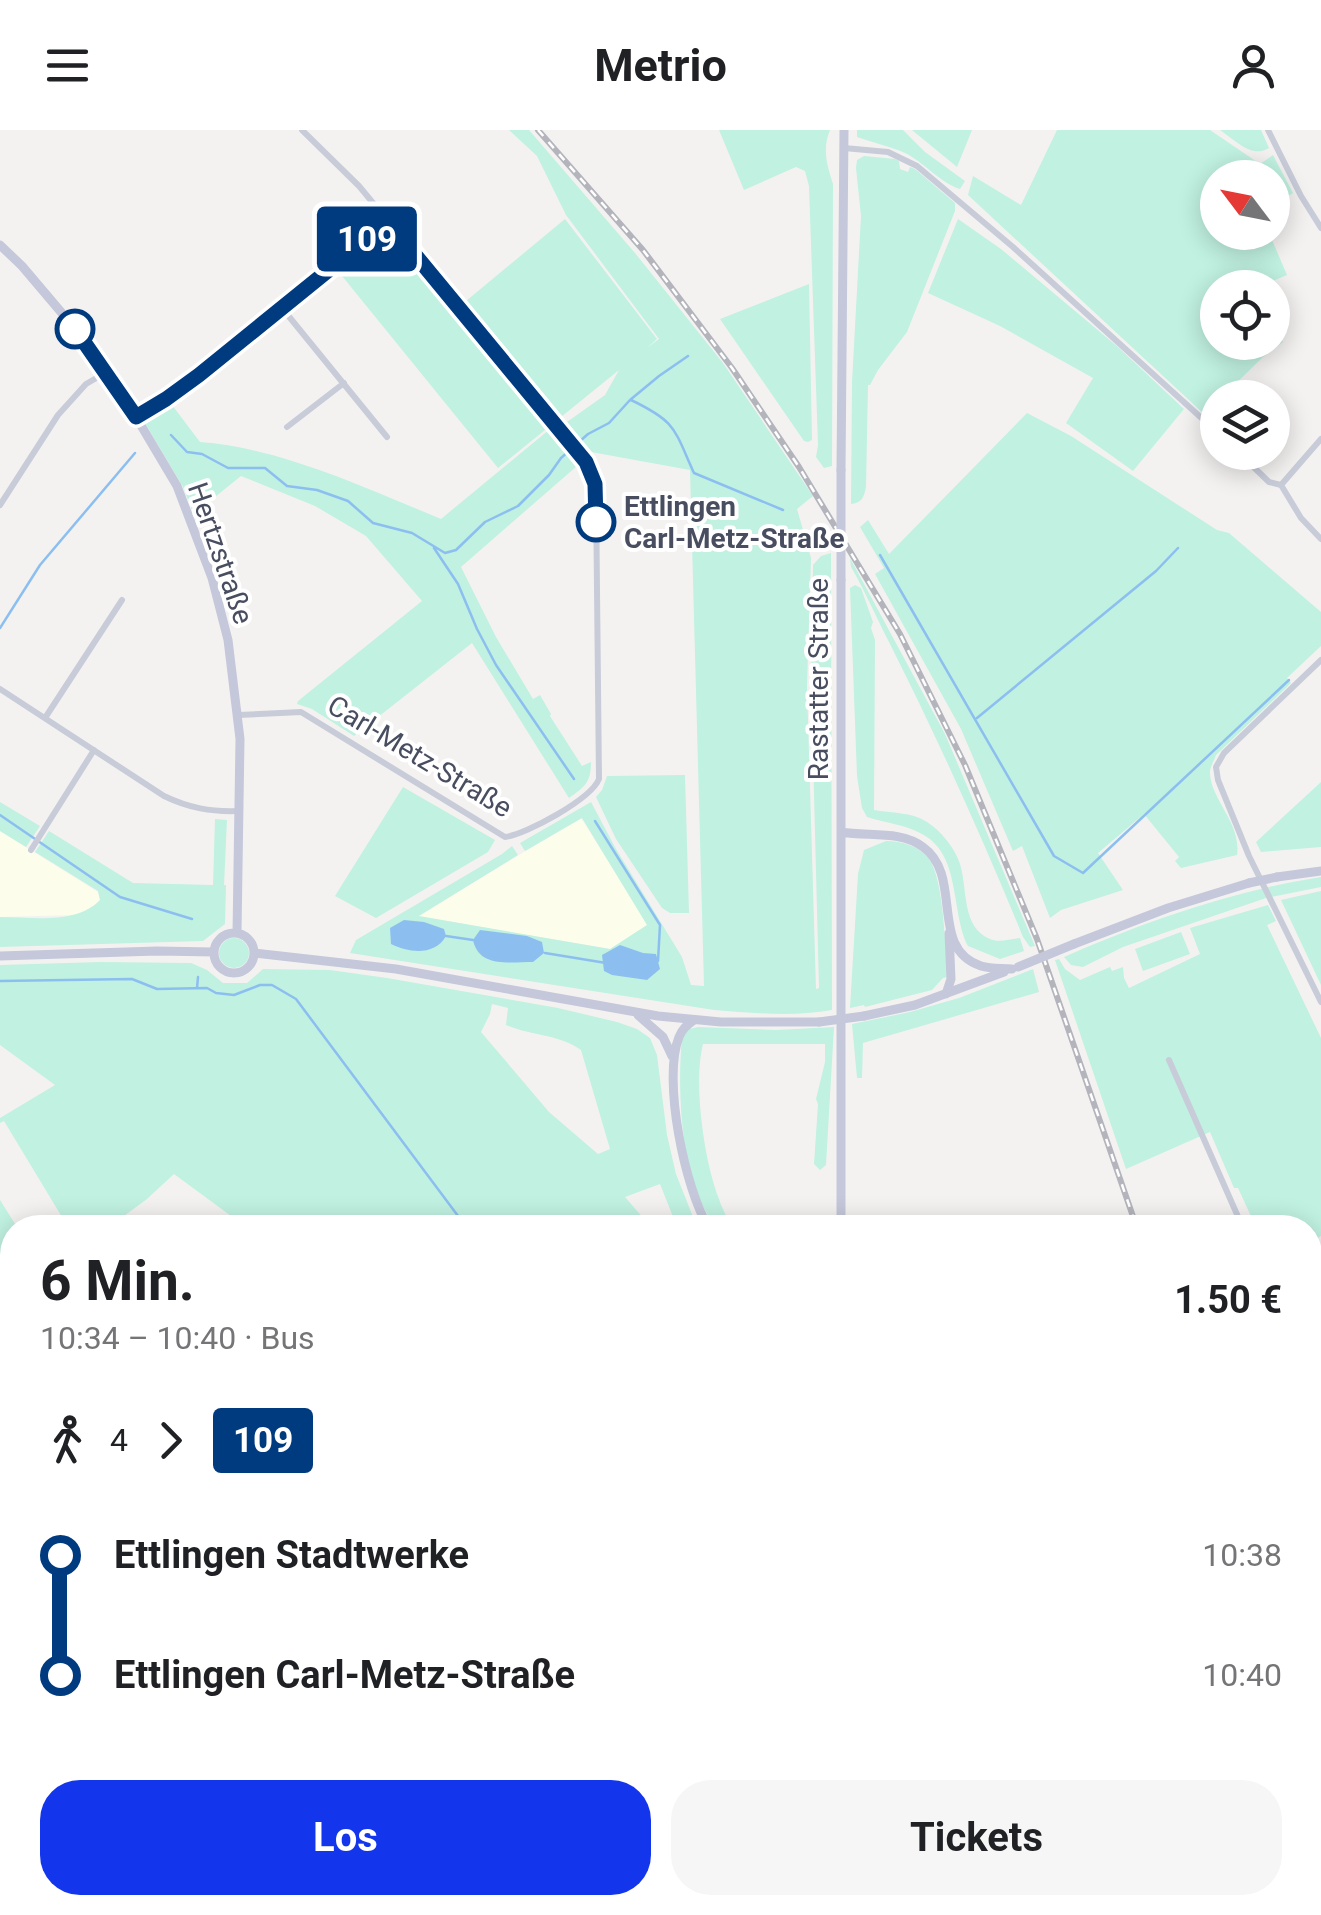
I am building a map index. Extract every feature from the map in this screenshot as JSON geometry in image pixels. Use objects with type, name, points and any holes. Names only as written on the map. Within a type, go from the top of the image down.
[{"type":"main road","name":"Rastatter Straße","points":[[840,1215],[844,130]]},
{"type":"main road","name":"Hertzstraße","points":[[0,245],[72,325],[136,417],[177,486],[212,578],[228,640],[240,739],[237,933]]},
{"type":"main road","points":[[840,832],[896,836],[922,846],[938,866],[954,942],[964,957],[985,968],[1015,968]]},
{"type":"main road","points":[[254,953],[396,969],[694,1020],[819,1022],[915,1005],[1168,908],[1249,883],[1321,871]]},
{"type":"main road","points":[[946,994],[951,980],[950,926]]},
{"type":"main road","points":[[237,933],[251,942],[254,953],[246,969],[228,972],[218,964],[214,952],[224,936],[237,933]]},
{"type":"main road","points":[[0,956],[214,952]]},
{"type":"main road","points":[[637,1013],[664,1037],[673,1058],[678,1132],[694,1196],[703,1215]]},
{"type":"main road","points":[[673,1058],[684,1027],[694,1020]]},
{"type":"street","name":"Carl-Metz-Straße","points":[[238,715],[301,712],[505,837],[524,832],[589,794],[600,773],[596,494],[590,469],[351,177],[302,130]]},
{"type":"street","points":[[1268,130],[1321,228]]},
{"type":"street","points":[[844,148],[888,152],[926,172],[1200,416]]},
{"type":"street","points":[[136,417],[188,383],[388,222]]},
{"type":"street","points":[[282,308],[387,437]]},
{"type":"street","points":[[0,505],[58,415],[86,384],[106,372]]},
{"type":"street","points":[[287,427],[344,383]]},
{"type":"street","points":[[1281,485],[1321,439]]},
{"type":"street","points":[[1257,470],[1269,482],[1281,485],[1295,510],[1321,539]]},
{"type":"street","points":[[45,718],[122,600]]},
{"type":"street","points":[[1321,660],[1224,753],[1216,767],[1249,856],[1321,1002]]},
{"type":"street","points":[[0,689],[176,802],[208,810],[238,811]]},
{"type":"street","points":[[30,850],[94,750]]},
{"type":"street","points":[[1168,1060],[1237,1215]]},
{"type":"shaded area","points":[[581,818],[648,925],[610,949],[417,916]]},
{"type":"shaded area","points":[[0,831],[98,892],[100,900],[90,910],[75,915],[0,917]]},
{"type":"green space","points":[[509,130],[529,130],[635,253],[723,363],[813,496],[797,509],[811,558],[807,686],[816,989],[819,988],[811,678],[813,565],[821,556],[831,553],[832,1010],[788,1014],[714,1010],[350,953],[356,940],[512,846],[518,855],[419,916],[610,949],[647,925],[582,818],[525,851],[520,843],[591,802],[682,957],[691,985],[704,986],[690,470],[591,452],[567,422],[605,395],[619,370],[498,468],[338,271],[386,233],[454,311],[565,219],[657,339],[647,348],[659,339],[566,215],[537,156]]},
{"type":"green space","points":[[719,130],[830,130],[826,150],[833,184],[832,466],[824,468],[816,457],[809,186],[805,171],[796,167],[744,190]]},
{"type":"green space","points":[[857,130],[903,130],[925,152],[965,181],[960,189],[953,186],[905,153],[857,137]]},
{"type":"green space","points":[[912,130],[972,130],[957,167]]},
{"type":"green space","points":[[1057,130],[1210,130],[1254,160],[1200,160],[1200,250],[1276,250],[1285,270],[1200,270],[1200,360],[1260,360],[1239,380],[1200,380],[1200,410],[968,195],[973,176],[1021,205]]},
{"type":"green space","points":[[1220,130],[1261,130],[1269,148],[1250,150]]},
{"type":"green space","points":[[864,156],[895,159],[900,169],[915,169],[955,203],[955,211],[907,332],[868,385],[866,487],[862,499],[851,504],[852,382],[861,216],[856,168],[857,160]]},
{"type":"green space","points":[[958,219],[1001,249],[1118,347],[1184,409],[1133,471],[1066,423],[1093,378],[1000,326],[928,293]]},
{"type":"green space","points":[[809,284],[812,440],[808,442],[720,319]]},
{"type":"green space","points":[[169,401],[200,442],[292,461],[441,519],[550,429],[577,466],[461,567],[533,699],[540,695],[582,766],[591,762],[590,775],[583,787],[569,798],[472,643],[354,736],[297,704],[422,601],[366,536],[315,506],[241,476],[205,505],[205,513],[196,520],[183,487],[142,418]]},
{"type":"green space","points":[[1027,413],[1071,436],[1217,530],[1229,533],[1321,612],[1321,646],[1287,678],[1291,683],[1216,755],[1211,767],[1214,791],[1235,832],[1237,855],[1181,868],[1175,861],[1179,857],[1144,814],[1098,853],[1123,890],[1061,910],[1050,918],[1022,846],[1013,851],[961,729],[875,574],[884,568],[860,527],[868,520],[889,554]]},
{"type":"green space","points":[[850,558],[945,734],[1035,946],[1030,947],[1023,937],[959,788]]},
{"type":"green space","points":[[850,588],[861,588],[875,640],[874,810],[915,816],[937,830],[958,858],[974,926],[993,940],[1020,938],[1024,951],[1000,959],[968,946],[943,854],[920,833],[867,817],[862,808],[857,776]]},
{"type":"green space","points":[[685,775],[689,913],[670,913],[662,908],[616,839],[596,797],[607,776]]},
{"type":"green space","points":[[1321,782],[1321,847],[1261,852],[1256,842]]},
{"type":"green space","points":[[403,787],[495,840],[488,852],[376,918],[335,896]]},
{"type":"green space","points":[[0,802],[40,826],[26,847],[0,831]]},
{"type":"green space","points":[[215,819],[227,820],[225,924],[203,941],[0,947],[0,917],[66,916],[100,900],[98,891],[35,852],[49,831],[133,883],[213,885]]},
{"type":"green space","points":[[886,841],[915,848],[925,854],[934,869],[941,898],[948,977],[932,990],[850,1008],[858,874],[864,850]]},
{"type":"green space","points":[[1321,877],[1321,887],[1266,898],[1123,947],[1083,967],[1071,965],[1064,957],[1190,909],[1255,890]]},
{"type":"green space","points":[[1321,891],[1321,985],[1281,900]]},
{"type":"green space","points":[[1268,905],[1276,921],[1267,925],[1321,1038],[1321,1215],[1250,1215],[1210,1132],[1126,1169],[1055,960],[1059,959],[1080,980],[1110,967],[1112,971],[1123,967],[1129,988],[1200,954],[1190,928]]},
{"type":"green space","points":[[1181,932],[1190,954],[1143,971],[1135,949]]},
{"type":"green space","points":[[234,938],[245,942],[249,953],[245,964],[234,968],[223,964],[219,953],[223,942]]},
{"type":"green space","points":[[191,963],[223,983],[247,983],[263,969],[330,970],[558,1008],[617,1022],[650,1038],[657,1055],[667,1135],[676,1174],[692,1215],[672,1215],[660,1184],[625,1197],[641,1215],[230,1215],[174,1174],[125,1215],[61,1215],[4,1121],[0,1123],[0,1118],[55,1085],[0,1045],[0,965]],"holes":[[[492,1004],[508,1008],[506,1025],[581,1050],[610,1149],[598,1154],[549,1112],[481,1032]]]},
{"type":"green space","points":[[1033,969],[1039,992],[863,1043],[862,1078],[857,1078],[852,1024],[959,998]]},
{"type":"green space","points":[[834,1027],[826,1165],[820,1170],[814,1164],[816,1099],[825,1044],[703,1044],[699,1079],[705,1144],[726,1215],[708,1215],[688,1162],[681,1109],[682,1036],[689,1029]]},
{"type":"green space","points":[[0,1200],[9,1215],[0,1215]]},
{"type":"water","points":[[404,920],[444,929],[446,936],[429,950],[398,947],[391,944],[390,928]]},
{"type":"water","points":[[480,930],[527,936],[542,942],[544,953],[533,962],[488,959],[476,949],[473,940]]},
{"type":"water","points":[[620,945],[656,954],[660,969],[647,980],[604,971],[602,955]]},
{"type":"waterway","points":[[171,435],[187,452],[202,454],[228,468],[265,468],[287,486],[317,490],[348,501],[373,523],[412,533],[445,553],[456,550],[485,522],[518,506],[588,434],[609,423],[630,400],[688,356]]},
{"type":"waterway","points":[[631,400],[666,421],[694,473],[783,510]]},
{"type":"waterway","points":[[0,628],[40,565],[135,453]]},
{"type":"waterway","points":[[434,548],[458,584],[496,665],[574,779]]},
{"type":"waterway","points":[[977,718],[1156,571],[1178,548]]},
{"type":"waterway","points":[[880,555],[1054,856],[1083,873],[1289,680]]},
{"type":"waterway","points":[[0,815],[120,897],[192,919]]},
{"type":"waterway","points":[[595,821],[660,925],[658,961]]},
{"type":"waterway","points":[[446,936],[473,940]]},
{"type":"waterway","points":[[545,953],[606,963]]},
{"type":"waterway","points":[[197,988],[198,977]]},
{"type":"waterway","points":[[0,981],[132,979],[157,989],[207,988],[234,995],[260,985],[272,985],[296,999],[457,1215]]},
{"type":"railway","points":[[538,130],[643,250],[732,368],[799,467],[900,634],[965,765],[1037,939],[1133,1215]]},
{"type":"bus line","name":"109","points":[[75,329],[136,417],[199,375],[388,222],[586,462],[595,484],[596,522]]},
{"type":"place","name":"Ettlingen Carl-Metz-Straße","points":[[596,522]]}]
